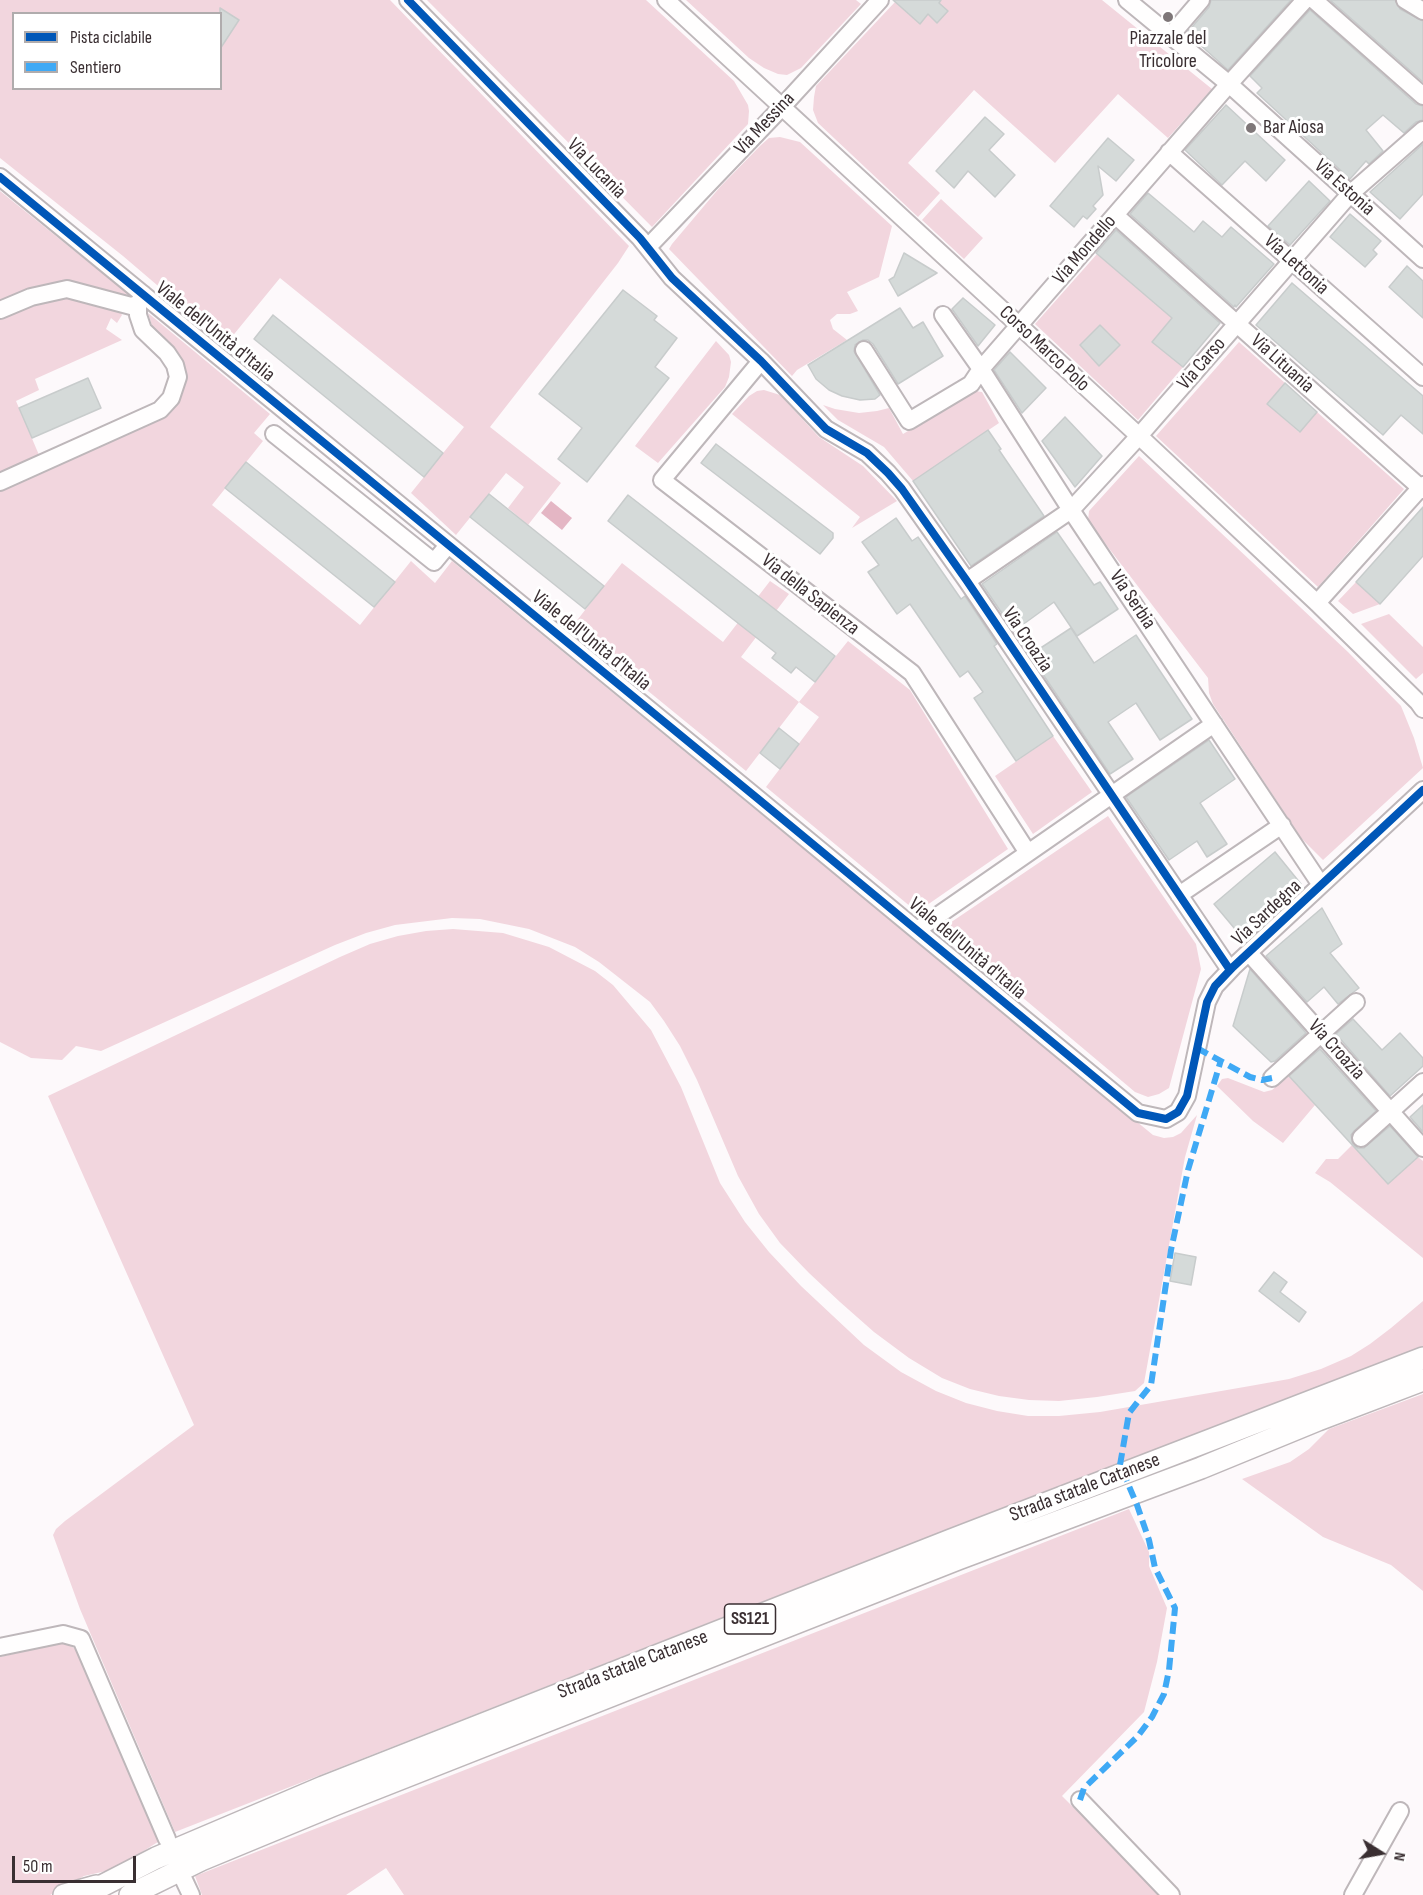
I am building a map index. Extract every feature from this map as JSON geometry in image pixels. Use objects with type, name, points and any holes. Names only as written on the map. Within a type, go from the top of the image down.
[{"type":"main road","name":"Strada statale Catanese","points":[[84,1895],[196,1841],[323,1787],[951,1540],[1423,1358]]},
{"type":"main road","name":"Strada statale Catanese","points":[[130,1895],[201,1860],[334,1805],[946,1563],[1201,1468],[1423,1380]]},
{"type":"main road","points":[[64,1895],[105,1883]]},
{"type":"street","name":"Via Lucania","points":[[408,0],[648,247],[672,278],[761,361]]},
{"type":"street","name":"Corso Marco Polo","points":[[666,0],[1317,603],[1421,705]]},
{"type":"street","name":"Via Estonia","points":[[1127,0],[1228,84],[1423,259]]},
{"type":"street","points":[[1171,35],[1201,0]]},
{"type":"street","name":"Via Mondello","points":[[864,350],[909,421],[970,384],[1228,84],[1305,0]]},
{"type":"street","points":[[1314,0],[1423,96]]},
{"type":"street","points":[[1405,0],[1423,11]]},
{"type":"street","name":"Via Messina","points":[[648,247],[781,108],[877,1]]},
{"type":"street","name":"Via Carso","points":[[967,580],[1071,510],[1350,194],[1423,130]]},
{"type":"street","name":"Via Lettonia","points":[[1169,152],[1423,377]]},
{"type":"street","name":"Viale dell'Unità d'Italia","points":[[0,177],[141,299],[448,545],[1138,1113],[1166,1119]]},
{"type":"street","name":"Via Lituania","points":[[1115,215],[1422,488]]},
{"type":"street","points":[[0,310],[31,297],[67,289],[131,306],[141,299]]},
{"type":"street","points":[[0,482],[160,410],[171,398],[178,376],[175,365],[167,352],[143,330],[138,315],[141,299]]},
{"type":"street","name":"Via Serbia","points":[[943,315],[1322,885]]},
{"type":"street","name":"Via Croazia","points":[[761,361],[826,429],[867,453],[902,489],[967,580],[1230,970]]},
{"type":"street","name":"Via della Sapienza","points":[[761,361],[662,480],[912,674],[1028,853]]},
{"type":"street","points":[[274,434],[434,562],[448,545]]},
{"type":"street","points":[[1317,603],[1422,488]]},
{"type":"street","points":[[917,930],[1214,724]]},
{"type":"street","name":"Via Sardegna","points":[[1166,1119],[1178,1112],[1187,1096],[1208,1002],[1215,986],[1423,790]]},
{"type":"street","points":[[1179,895],[1282,825]]},
{"type":"street","name":"Via Croazia","points":[[1249,952],[1423,1148]]},
{"type":"street","points":[[1272,1078],[1356,1002]]},
{"type":"street","points":[[1360,1138],[1423,1082]]},
{"type":"street","points":[[0,1647],[63,1634],[81,1639],[166,1839]]},
{"type":"street","points":[[1080,1800],[1171,1895]]},
{"type":"street","points":[[1353,1895],[1400,1811]]},
{"type":"shaded area","points":[[0,0],[390,0],[629,246],[490,427],[561,483],[528,525],[508,508],[524,487],[506,473],[456,535],[411,493],[464,427],[280,278],[226,344],[123,256],[0,158]]},
{"type":"shaded area","points":[[427,0],[646,0],[734,81],[748,105],[748,124],[652,227]]},
{"type":"shaded area","points":[[686,0],[856,0],[861,4],[801,68],[787,75],[764,68],[749,58]]},
{"type":"shaded area","points":[[938,0],[1102,0],[1212,89],[1168,138],[1118,94],[1055,163],[974,90],[908,163],[940,193],[918,217],[818,123],[813,110],[814,97],[816,86],[895,2],[920,24],[928,14],[937,22]]},
{"type":"shaded area","points":[[780,137],[800,142],[892,226],[879,277],[847,292],[858,311],[850,314],[837,314],[830,320],[833,329],[847,340],[797,370],[792,376],[669,249],[720,187],[761,145],[769,138]]},
{"type":"shaded area","points":[[0,191],[128,294],[124,299],[96,290],[0,303]]},
{"type":"shaded area","points":[[941,199],[983,238],[964,259],[922,220]]},
{"type":"shaded area","points":[[1097,254],[1172,318],[1152,342],[1183,367],[1138,420],[1035,324]]},
{"type":"shaded area","points":[[63,295],[117,306],[122,315],[117,323],[111,318],[106,329],[122,340],[35,379],[39,390],[16,401],[39,455],[0,472],[0,316],[37,300]]},
{"type":"shaded area","points":[[148,313],[270,414],[254,433],[263,441],[212,505],[360,625],[411,561],[435,583],[452,561],[1153,1135],[1164,1138],[1173,1137],[1181,1133],[1197,1115],[1185,1157],[1144,1383],[1135,1391],[1097,1397],[1059,1401],[1029,1400],[970,1389],[942,1378],[909,1358],[874,1332],[840,1302],[780,1243],[759,1214],[738,1176],[680,1046],[650,1002],[599,962],[575,947],[529,929],[480,919],[452,918],[395,925],[335,945],[101,1051],[76,1046],[62,1060],[31,1058],[0,1042],[0,491],[167,413],[180,395]]},
{"type":"shaded area","points":[[716,341],[729,355],[731,362],[725,387],[658,463],[635,446]]},
{"type":"shaded area","points":[[1239,342],[1285,383],[1267,404],[1299,432],[1317,412],[1404,489],[1318,587],[1156,436]]},
{"type":"shaded area","points":[[764,390],[780,395],[819,437],[863,466],[897,501],[852,528],[860,517],[732,414],[749,396]]},
{"type":"shaded area","points":[[975,391],[982,392],[999,423],[913,481],[884,447],[838,420],[823,405],[859,413],[889,408],[903,434]]},
{"type":"shaded area","points":[[1139,456],[1348,652],[1401,706],[1423,768],[1323,860],[1301,838],[1213,704],[1209,693],[1208,678],[1088,521],[1089,511]]},
{"type":"shaded area","points":[[551,501],[572,518],[562,530],[541,513]]},
{"type":"shaded area","points":[[622,563],[723,642],[770,581],[789,594],[741,657],[799,702],[746,771],[571,628]]},
{"type":"shaded area","points":[[1356,582],[1380,604],[1353,614],[1338,601]]},
{"type":"shaded area","points":[[1389,614],[1423,647],[1423,673],[1416,679],[1361,624]]},
{"type":"shaded area","points":[[848,641],[910,690],[1008,849],[917,912],[766,787],[819,717],[799,702]]},
{"type":"shaded area","points":[[1053,736],[1092,792],[1033,834],[995,776]]},
{"type":"shaded area","points":[[1108,816],[1196,944],[1201,969],[1169,1088],[1148,1097],[1135,1092],[941,929]]},
{"type":"shaded area","points":[[453,929],[503,933],[549,947],[595,971],[613,985],[651,1030],[681,1087],[720,1183],[745,1222],[801,1286],[864,1345],[901,1372],[936,1391],[966,1403],[997,1411],[1028,1416],[1059,1416],[1100,1412],[1289,1379],[1351,1356],[1391,1328],[1423,1301],[1423,1347],[948,1529],[175,1832],[80,1609],[53,1535],[65,1521],[194,1425],[48,1096],[370,944],[398,936]]},
{"type":"shaded area","points":[[1289,1076],[1315,1105],[1283,1143],[1253,1121],[1217,1086],[1222,1079],[1228,1078],[1264,1092],[1272,1090]]},
{"type":"shaded area","points":[[1352,1145],[1388,1184],[1418,1157],[1423,1161],[1423,1258],[1330,1182],[1315,1173],[1326,1159],[1338,1159]]},
{"type":"shaded area","points":[[1423,1394],[1423,1591],[1391,1565],[1323,1537],[1242,1479],[1290,1462],[1309,1449],[1329,1429]]},
{"type":"shaded area","points":[[1129,1509],[1149,1552],[1149,1566],[1167,1608],[1157,1662],[1144,1712],[1062,1796],[1161,1895],[404,1895],[386,1868],[346,1895],[202,1895],[195,1876]]},
{"type":"shaded area","points":[[55,1644],[67,1644],[80,1655],[161,1840],[115,1869],[84,1876],[50,1895],[0,1895],[0,1657]]},
{"type":"building","points":[[893,0],[941,0],[939,3],[948,11],[937,23],[928,14],[920,24]]},
{"type":"building","points":[[1211,0],[1291,0],[1228,70],[1187,33],[1209,7]]},
{"type":"building","points":[[1330,0],[1395,0],[1400,9],[1423,21],[1423,82]]},
{"type":"building","points":[[220,8],[239,20],[222,46],[222,12]]},
{"type":"building","points":[[1310,10],[1416,104],[1423,106],[1423,120],[1416,122],[1404,133],[1383,115],[1366,130],[1383,151],[1369,164],[1366,161],[1350,179],[1257,93],[1262,88],[1250,76]]},
{"type":"building","points":[[1226,105],[1285,160],[1266,181],[1245,161],[1222,185],[1185,150]]},
{"type":"building","points":[[985,117],[1004,134],[989,150],[1015,175],[995,197],[968,171],[954,188],[936,171]]},
{"type":"building","points":[[1108,138],[1134,160],[1116,181],[1098,166],[1103,195],[1093,206],[1096,209],[1087,219],[1083,216],[1074,227],[1050,206]]},
{"type":"building","points":[[1423,144],[1423,194],[1400,219],[1370,192]]},
{"type":"building","points":[[1309,181],[1330,201],[1290,245],[1268,226]]},
{"type":"building","points":[[1148,193],[1194,232],[1203,221],[1222,237],[1231,227],[1274,264],[1234,307],[1130,214]]},
{"type":"building","points":[[1350,214],[1381,241],[1373,250],[1377,254],[1365,267],[1330,237]]},
{"type":"building","points":[[1116,230],[1220,323],[1183,367],[1152,342],[1172,318],[1096,253]]},
{"type":"building","points":[[904,253],[937,273],[898,296],[889,280],[894,277]]},
{"type":"building","points":[[1407,266],[1423,281],[1423,318],[1389,287]]},
{"type":"building","points":[[1292,283],[1423,396],[1423,434],[1401,415],[1383,435],[1256,325]]},
{"type":"building","points":[[623,290],[657,316],[654,320],[677,338],[655,367],[669,378],[587,482],[558,459],[582,428],[539,394]]},
{"type":"building","points":[[963,298],[995,325],[978,346],[952,309]]},
{"type":"building","points":[[900,308],[913,328],[923,322],[943,356],[898,384],[873,344],[868,340],[863,340],[855,345],[854,351],[880,395],[875,399],[860,400],[842,396],[829,390],[816,379],[808,365]]},
{"type":"building","points":[[273,315],[443,453],[424,477],[254,339]]},
{"type":"building","points":[[1100,325],[1120,345],[1099,366],[1080,345]]},
{"type":"building","points":[[1010,352],[1046,388],[1022,413],[994,370]]},
{"type":"building","points":[[88,378],[101,408],[32,438],[19,408]]},
{"type":"building","points":[[1285,383],[1317,412],[1300,432],[1267,404]]},
{"type":"building","points":[[1065,417],[1102,456],[1075,487],[1042,441]]},
{"type":"building","points":[[988,430],[1044,516],[971,566],[913,481]]},
{"type":"building","points":[[716,444],[833,533],[833,538],[820,554],[701,463]]},
{"type":"building","points":[[246,462],[395,582],[374,607],[225,488]]},
{"type":"building","points":[[489,494],[604,586],[585,609],[470,517]]},
{"type":"building","points":[[628,495],[835,656],[815,682],[796,667],[791,673],[772,658],[776,653],[608,521]]},
{"type":"building","points":[[1423,507],[1423,556],[1380,604],[1356,582]]},
{"type":"building","points":[[896,518],[912,541],[918,537],[961,599],[965,596],[997,644],[994,646],[1053,736],[1016,761],[974,698],[983,692],[968,671],[960,677],[910,604],[897,614],[868,572],[879,565],[862,542]]},
{"type":"building","points":[[1057,532],[1094,585],[1100,582],[1118,609],[1077,636],[1054,602],[1014,631],[982,584]]},
{"type":"building","points":[[1071,628],[1094,663],[1136,635],[1192,719],[1160,740],[1136,703],[1108,722],[1133,759],[1110,774],[1030,655]]},
{"type":"building","points":[[779,728],[799,744],[780,769],[760,753]]},
{"type":"building","points":[[1209,740],[1235,779],[1200,803],[1227,844],[1207,857],[1197,841],[1169,860],[1126,797]]},
{"type":"building","points":[[1275,852],[1301,884],[1240,935],[1214,904]]},
{"type":"building","points":[[1322,908],[1342,944],[1330,953],[1359,988],[1338,1004],[1324,987],[1307,1002],[1266,956]]},
{"type":"building","points":[[1250,969],[1306,1033],[1271,1062],[1233,1026]]},
{"type":"building","points":[[1353,1019],[1382,1050],[1400,1033],[1423,1058],[1423,1066],[1390,1096],[1336,1034]]},
{"type":"building","points":[[1320,1049],[1376,1111],[1351,1135],[1353,1145],[1364,1148],[1390,1126],[1418,1157],[1388,1184],[1289,1076]]},
{"type":"building","points":[[1423,1105],[1423,1132],[1410,1117]]},
{"type":"building","points":[[1175,1253],[1196,1257],[1191,1285],[1170,1281]]},
{"type":"building","points":[[1274,1272],[1287,1282],[1280,1292],[1306,1312],[1299,1322],[1259,1291]]},
{"type":"marked path","points":[[1197,1048],[1250,1077],[1262,1080],[1272,1078]]},
{"type":"marked path","points":[[1080,1800],[1084,1788],[1138,1736],[1152,1717],[1164,1694],[1169,1670],[1175,1608],[1155,1568],[1149,1540],[1120,1465],[1129,1413],[1151,1385],[1171,1250],[1188,1170],[1221,1060]]},
{"type":"cycle path","points":[[408,0],[640,238],[672,278],[761,361],[826,429],[867,453],[902,489],[967,581],[1230,970]]},
{"type":"cycle path","points":[[0,177],[1138,1113],[1166,1119],[1178,1112],[1187,1096],[1207,1002],[1215,986],[1423,790]]},
{"type":"place","name":"Piazzale del Tricolore","points":[[1168,17]]},
{"type":"place","name":"Bar Aiosa","points":[[1251,128]]}]
